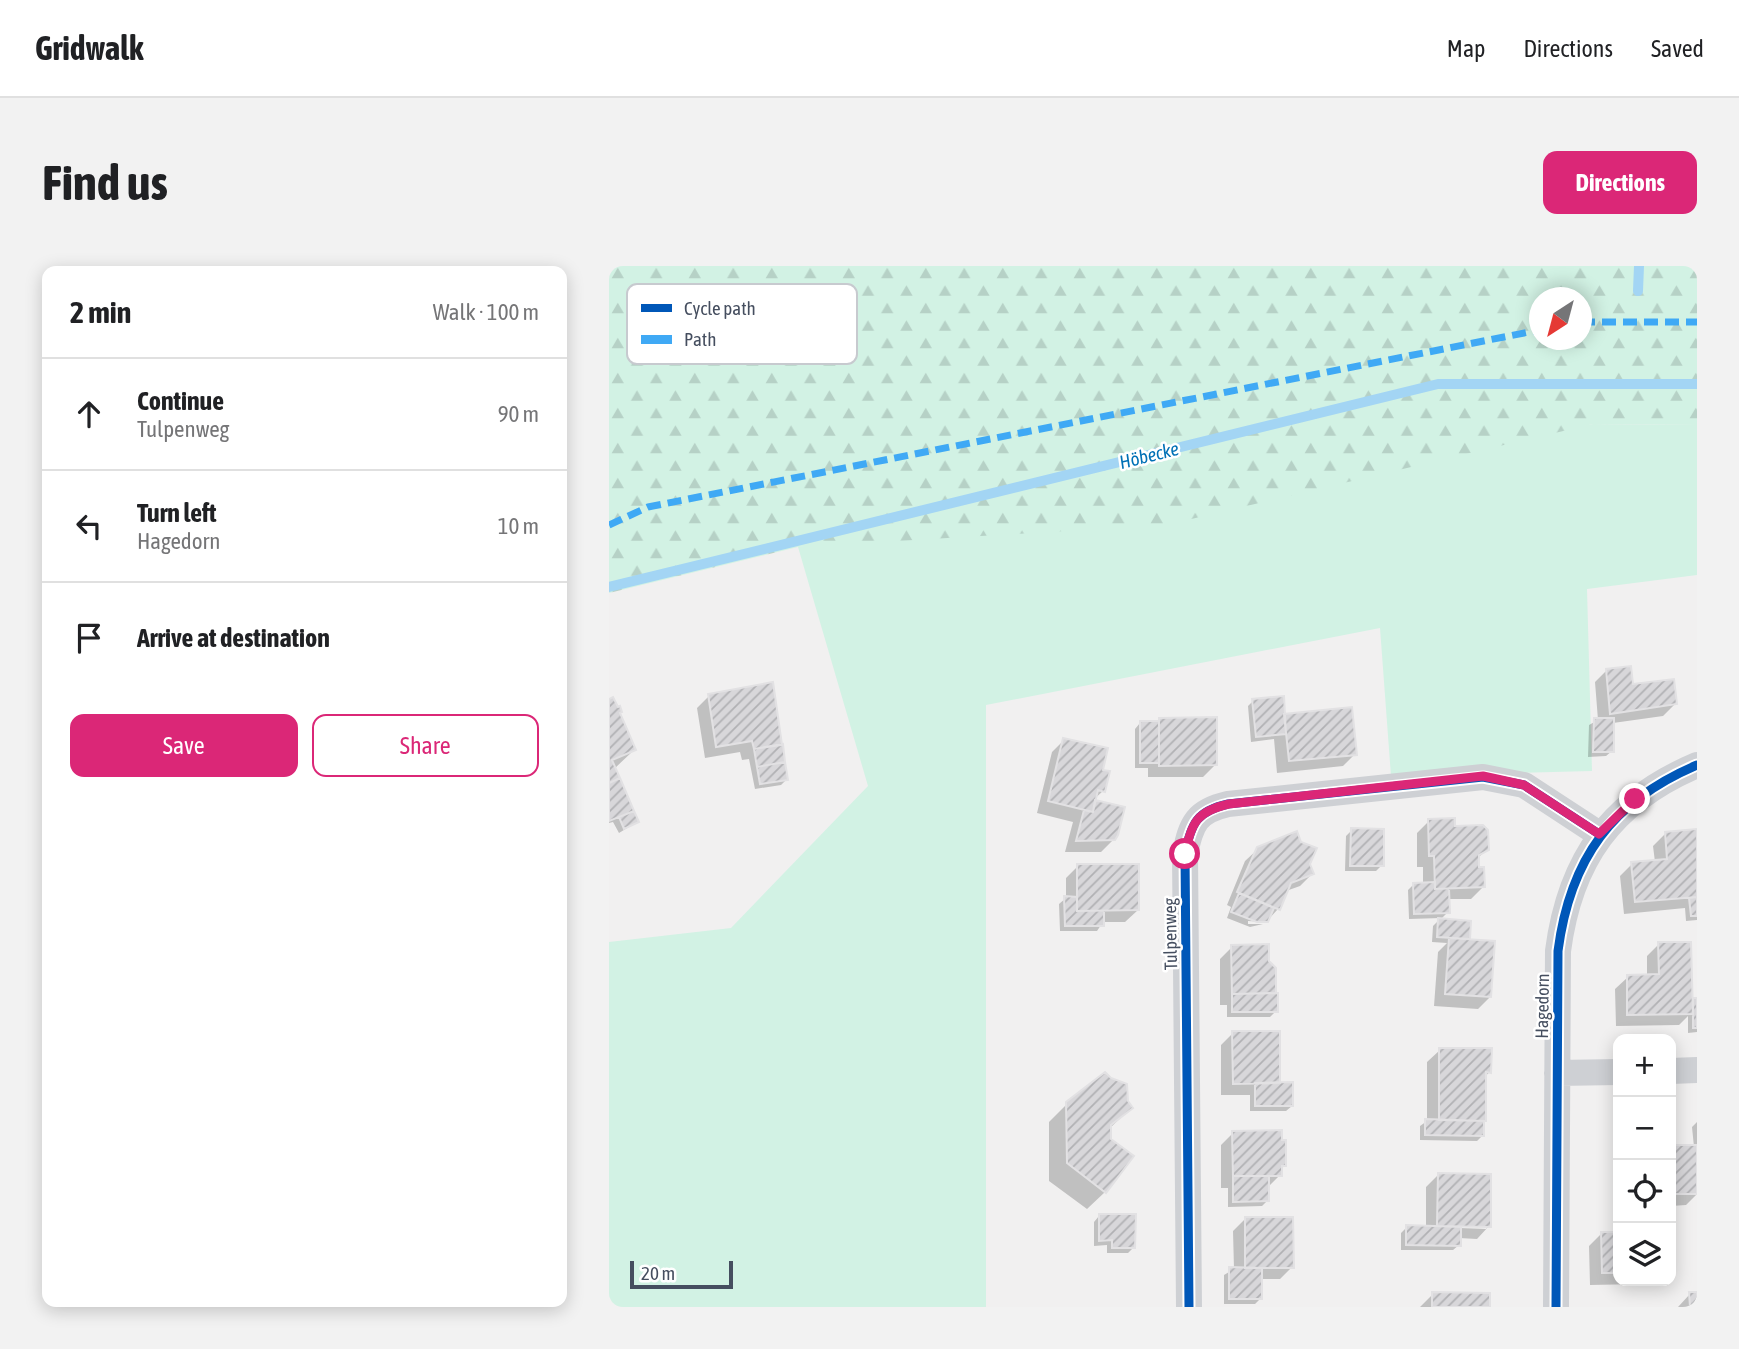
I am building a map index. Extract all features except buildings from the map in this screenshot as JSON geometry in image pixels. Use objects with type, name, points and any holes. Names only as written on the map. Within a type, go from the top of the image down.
[{"type":"street","name":"Hagedorn","points":[[1556,1307],[1558,951],[1562,923],[1571,890],[1599,834],[1635,799],[1697,765]]},
{"type":"street","name":"Tulpenweg","points":[[1189,1307],[1185,854],[1192,826],[1201,815],[1209,808],[1229,804],[1483,776],[1524,785],[1599,834]]},
{"type":"street","points":[[1676,1071],[1697,1070]]},
{"type":"street","points":[[1557,1073],[1613,1072]]},
{"type":"green space","points":[[609,266],[1697,266],[1697,425],[1593,424],[1166,525],[798,547],[609,593]]},
{"type":"green space","points":[[1593,424],[1697,425],[1697,575],[1587,589],[1592,771],[1391,776],[1380,628],[986,705],[986,1307],[609,1307],[609,942],[731,928],[868,786],[798,547]]},
{"type":"waterway","points":[[1638,291],[1639,266]]},
{"type":"waterway","name":"Höbecke","points":[[609,587],[1438,384],[1697,384]]},
{"type":"marked path","points":[[1592,322],[1697,322]]},
{"type":"marked path","points":[[609,525],[648,507],[1529,332]]},
{"type":"cycle path","points":[[1556,1307],[1558,951],[1564,918],[1585,861],[1600,837],[1619,815],[1641,796],[1697,765]]},
{"type":"cycle path","points":[[1189,1307],[1185,854],[1197,820],[1209,810],[1228,804],[1483,777],[1524,785],[1599,834]]},
{"type":"route","points":[[1185,854],[1192,826],[1201,815],[1209,808],[1229,804],[1483,776],[1524,785],[1560,806],[1599,834],[1635,799]]}]
